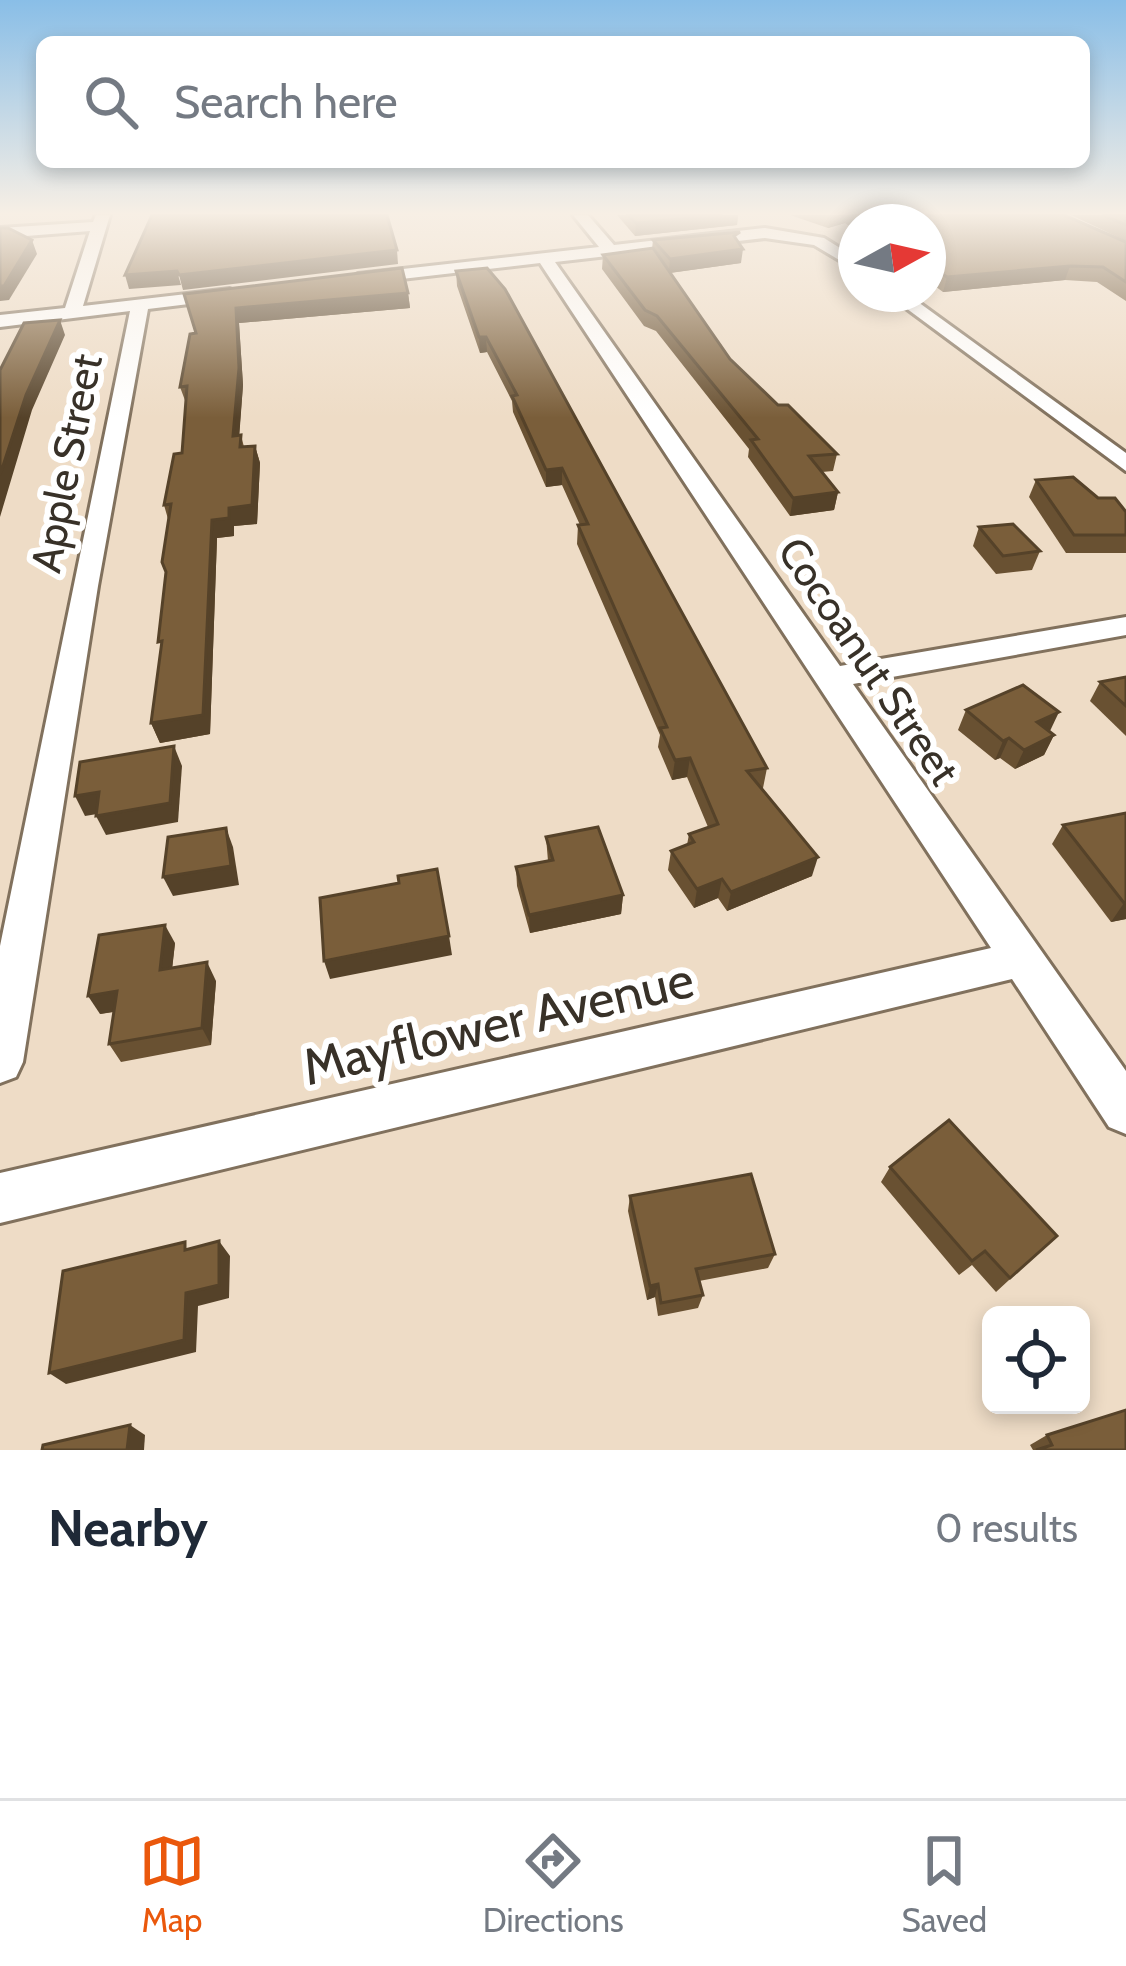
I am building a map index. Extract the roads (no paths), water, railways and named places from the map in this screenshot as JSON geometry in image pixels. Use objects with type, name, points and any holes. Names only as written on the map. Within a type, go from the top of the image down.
[{"type":"street","points":[[72,313],[82,283]]},
{"type":"street","name":"Cocoanut Street","points":[[561,283],[1126,1112]]},
{"type":"street","points":[[0,321],[259,291]]},
{"type":"street","name":"Apple Street","points":[[0,1062],[84,586],[140,305]]},
{"type":"street","points":[[920,312],[1126,464]]},
{"type":"street","points":[[830,678],[1126,626]]},
{"type":"street","name":"Mayflower Avenue","points":[[0,1198],[1022,959]]}]
